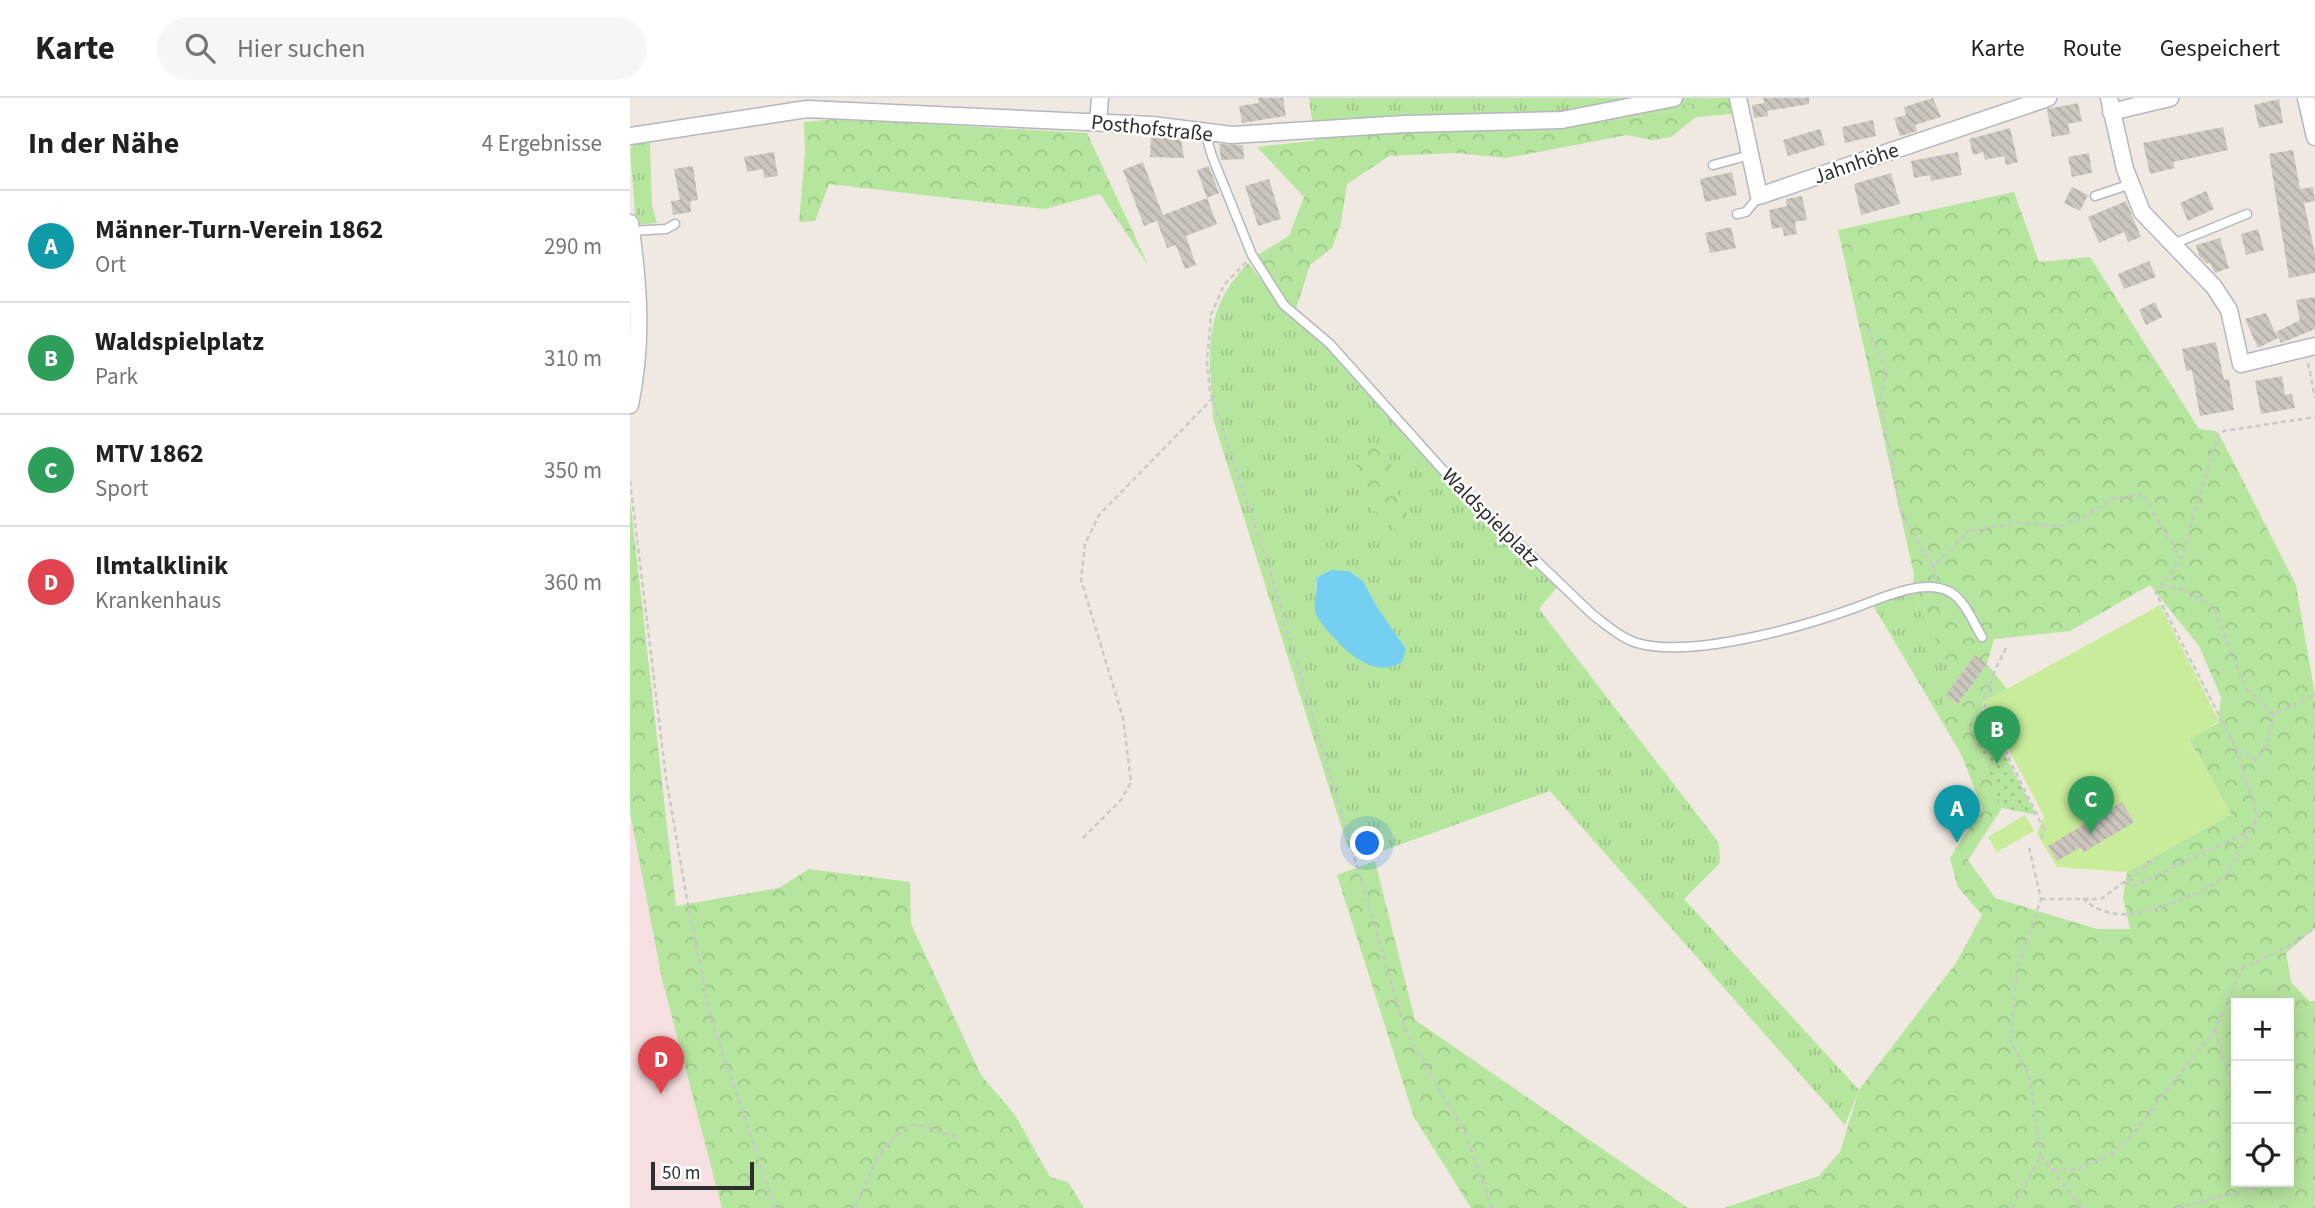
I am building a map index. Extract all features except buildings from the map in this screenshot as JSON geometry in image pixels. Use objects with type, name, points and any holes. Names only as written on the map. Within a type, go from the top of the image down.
[{"type":"street","points":[[1098,122],[1100,98]]},
{"type":"street","name":"Posthofstraße","points":[[630,136],[807,109],[1165,126],[1232,135],[1405,124],[1562,120],[1674,98]]},
{"type":"street","points":[[1738,98],[1759,196]]},
{"type":"street","name":"Jahnhöhe","points":[[1759,196],[2048,98]]},
{"type":"street","points":[[2171,98],[2110,105],[2130,184],[2142,212],[2214,287],[2229,310],[2235,326],[2241,364],[2310,347]]},
{"type":"street","points":[[2306,98],[2315,138]]},
{"type":"street","points":[[630,405],[638,350],[640,310],[631,227]]},
{"type":"lane","name":"Waldspielplatz","points":[[1205,132],[1252,255],[1284,305],[1330,344],[1450,478],[1592,614],[1634,642],[1685,648],[1718,643],[1788,628],[1891,595],[1940,588]]},
{"type":"lane","points":[[1713,164],[1750,155]]},
{"type":"lane","points":[[2095,196],[2130,184]]},
{"type":"lane","points":[[1737,214],[1746,212],[1759,196]]},
{"type":"lane","points":[[2173,244],[2247,214]]},
{"type":"lane","points":[[631,227],[666,229],[675,224]]},
{"type":"lane","points":[[1940,588],[1958,598],[1982,637]]},
{"type":"path","points":[[1252,255],[1224,285],[1211,315],[1207,362],[1212,399],[1266,558],[1406,1032],[1466,1135],[1492,1208]]},
{"type":"path","points":[[1868,329],[1886,373],[1880,396],[1900,510],[1933,567],[1940,588]]},
{"type":"path","points":[[2310,347],[2315,398]]},
{"type":"path","points":[[1083,838],[1121,800],[1131,782],[1123,719],[1081,580],[1085,544],[1099,516],[1212,399]]},
{"type":"path","points":[[2082,898],[2088,905],[2112,913],[2133,914],[2196,892],[2225,876],[2258,818],[2236,750],[2156,593],[2181,559],[2217,436],[2224,431],[2315,418]]},
{"type":"path","points":[[630,481],[664,764],[710,1014],[775,1208]]},
{"type":"path","points":[[1933,567],[1969,531],[2016,523],[2059,527],[2082,518],[2115,498],[2143,495],[2181,559]]},
{"type":"path","points":[[2162,585],[2182,589],[2213,606],[2246,689],[2274,715]]},
{"type":"path","points":[[2006,648],[1994,672],[1984,708],[2044,829],[2041,841]]},
{"type":"path","points":[[2236,750],[2255,760],[2264,748],[2274,715],[2315,694]]},
{"type":"path","points":[[2124,882],[2136,885],[2248,832]]},
{"type":"path","points":[[2029,847],[2041,899],[2016,972],[2011,1041],[2029,1074],[2041,1156],[2082,1208]]},
{"type":"path","points":[[2041,899],[2101,898],[2158,857]]},
{"type":"path","points":[[2053,1170],[2078,1169],[2110,1156],[2129,1139],[2215,1029],[2243,968],[2289,946],[2315,928]]},
{"type":"path","points":[[2215,1029],[2231,1081]]},
{"type":"path","points":[[855,1208],[873,1163],[897,1132],[916,1124],[957,1137]]},
{"type":"path","points":[[2012,1208],[2041,1156]]},
{"type":"path","points":[[2177,1208],[2257,1187]]},
{"type":"shaded area","points":[[630,812],[662,979],[722,1208],[630,1208]]},
{"type":"green space","points":[[1309,98],[1710,98],[1671,111],[1550,130],[1403,131],[1315,141]]},
{"type":"green space","points":[[1710,98],[1730,98],[1732,114],[1696,117],[1671,137],[1652,140],[1627,135],[1507,158],[1455,153],[1389,156],[1347,184],[1341,223],[1332,248],[1310,265],[1295,312],[1256,256],[1289,236],[1304,197],[1257,147],[1403,131],[1550,130],[1671,111]]},
{"type":"green space","points":[[837,119],[1087,133],[1148,265],[1100,194],[1045,209],[829,184],[815,221],[799,222],[805,153],[804,122]]},
{"type":"green space","points":[[650,142],[652,206],[657,223],[636,225],[630,149],[634,144]]},
{"type":"green space","points":[[2014,192],[2039,262],[2090,257],[2199,429],[2216,431],[2220,436],[2296,585],[2315,695],[2315,928],[2286,953],[2291,982],[2309,1001],[2315,1001],[2315,1208],[1724,1208],[1819,1176],[1840,1152],[1859,1090],[1956,963],[1982,915],[1958,887],[1950,858],[1982,808],[1962,756],[1937,713],[1946,695],[1958,704],[1987,664],[1975,655],[1956,681],[1912,592],[1914,575],[1838,230]],"holes":[[[2150,585],[2199,646],[2221,697],[2218,723],[2189,739],[2231,814],[2127,872],[2123,898],[2130,929],[2097,929],[1995,898],[1968,860],[2002,808],[1968,720],[1982,710],[1983,702],[2007,689],[1987,664],[1994,639],[2070,631]]]},
{"type":"green space","points":[[1248,263],[1286,310],[1330,350],[1496,533],[1558,586],[1539,609],[1719,843],[1720,863],[1684,899],[1859,1090],[1845,1125],[1550,791],[1385,850],[1348,848],[1213,419],[1211,336],[1222,300]],"holes":[[[1389,455],[1399,502],[1414,523],[1371,509],[1355,461]],[[1331,570],[1349,571],[1363,581],[1406,649],[1337,642],[1315,611],[1316,578]]]},
{"type":"green space","points":[[1370,444],[1389,455],[1399,502],[1414,523],[1403,535],[1371,509],[1355,461]]},
{"type":"green space","points":[[630,499],[676,906],[779,888],[809,869],[910,882],[911,924],[981,1075],[1015,1115],[1050,1177],[1068,1182],[1084,1208],[722,1208],[662,979],[630,812]]},
{"type":"green space","points":[[1912,592],[1956,681],[1937,713],[1874,607],[1888,598]]},
{"type":"green space","points":[[2160,605],[2219,721],[2189,740],[2231,814],[2127,872],[2057,867],[2037,834],[2044,816],[1983,702]]},
{"type":"green space","points":[[1982,710],[2036,815],[2002,808],[1968,720]]},
{"type":"green space","points":[[2025,815],[2034,831],[1997,852],[1988,837]]},
{"type":"green space","points":[[1375,861],[1415,1020],[1688,1208],[1471,1208],[1414,1117],[1337,875]]},
{"type":"water","points":[[1331,570],[1349,571],[1363,581],[1406,649],[1402,662],[1391,667],[1370,665],[1351,654],[1322,623],[1315,611],[1316,578]]},
{"type":"place","name":"Waldspielplatz","points":[[1997,764]]},
{"type":"place","name":"MTV 1862","points":[[2091,834]]},
{"type":"place","name":"Männer-Turn-Verein 1862","points":[[1957,843]]},
{"type":"place","name":"Ilmtalklinik","points":[[661,1094]]}]
